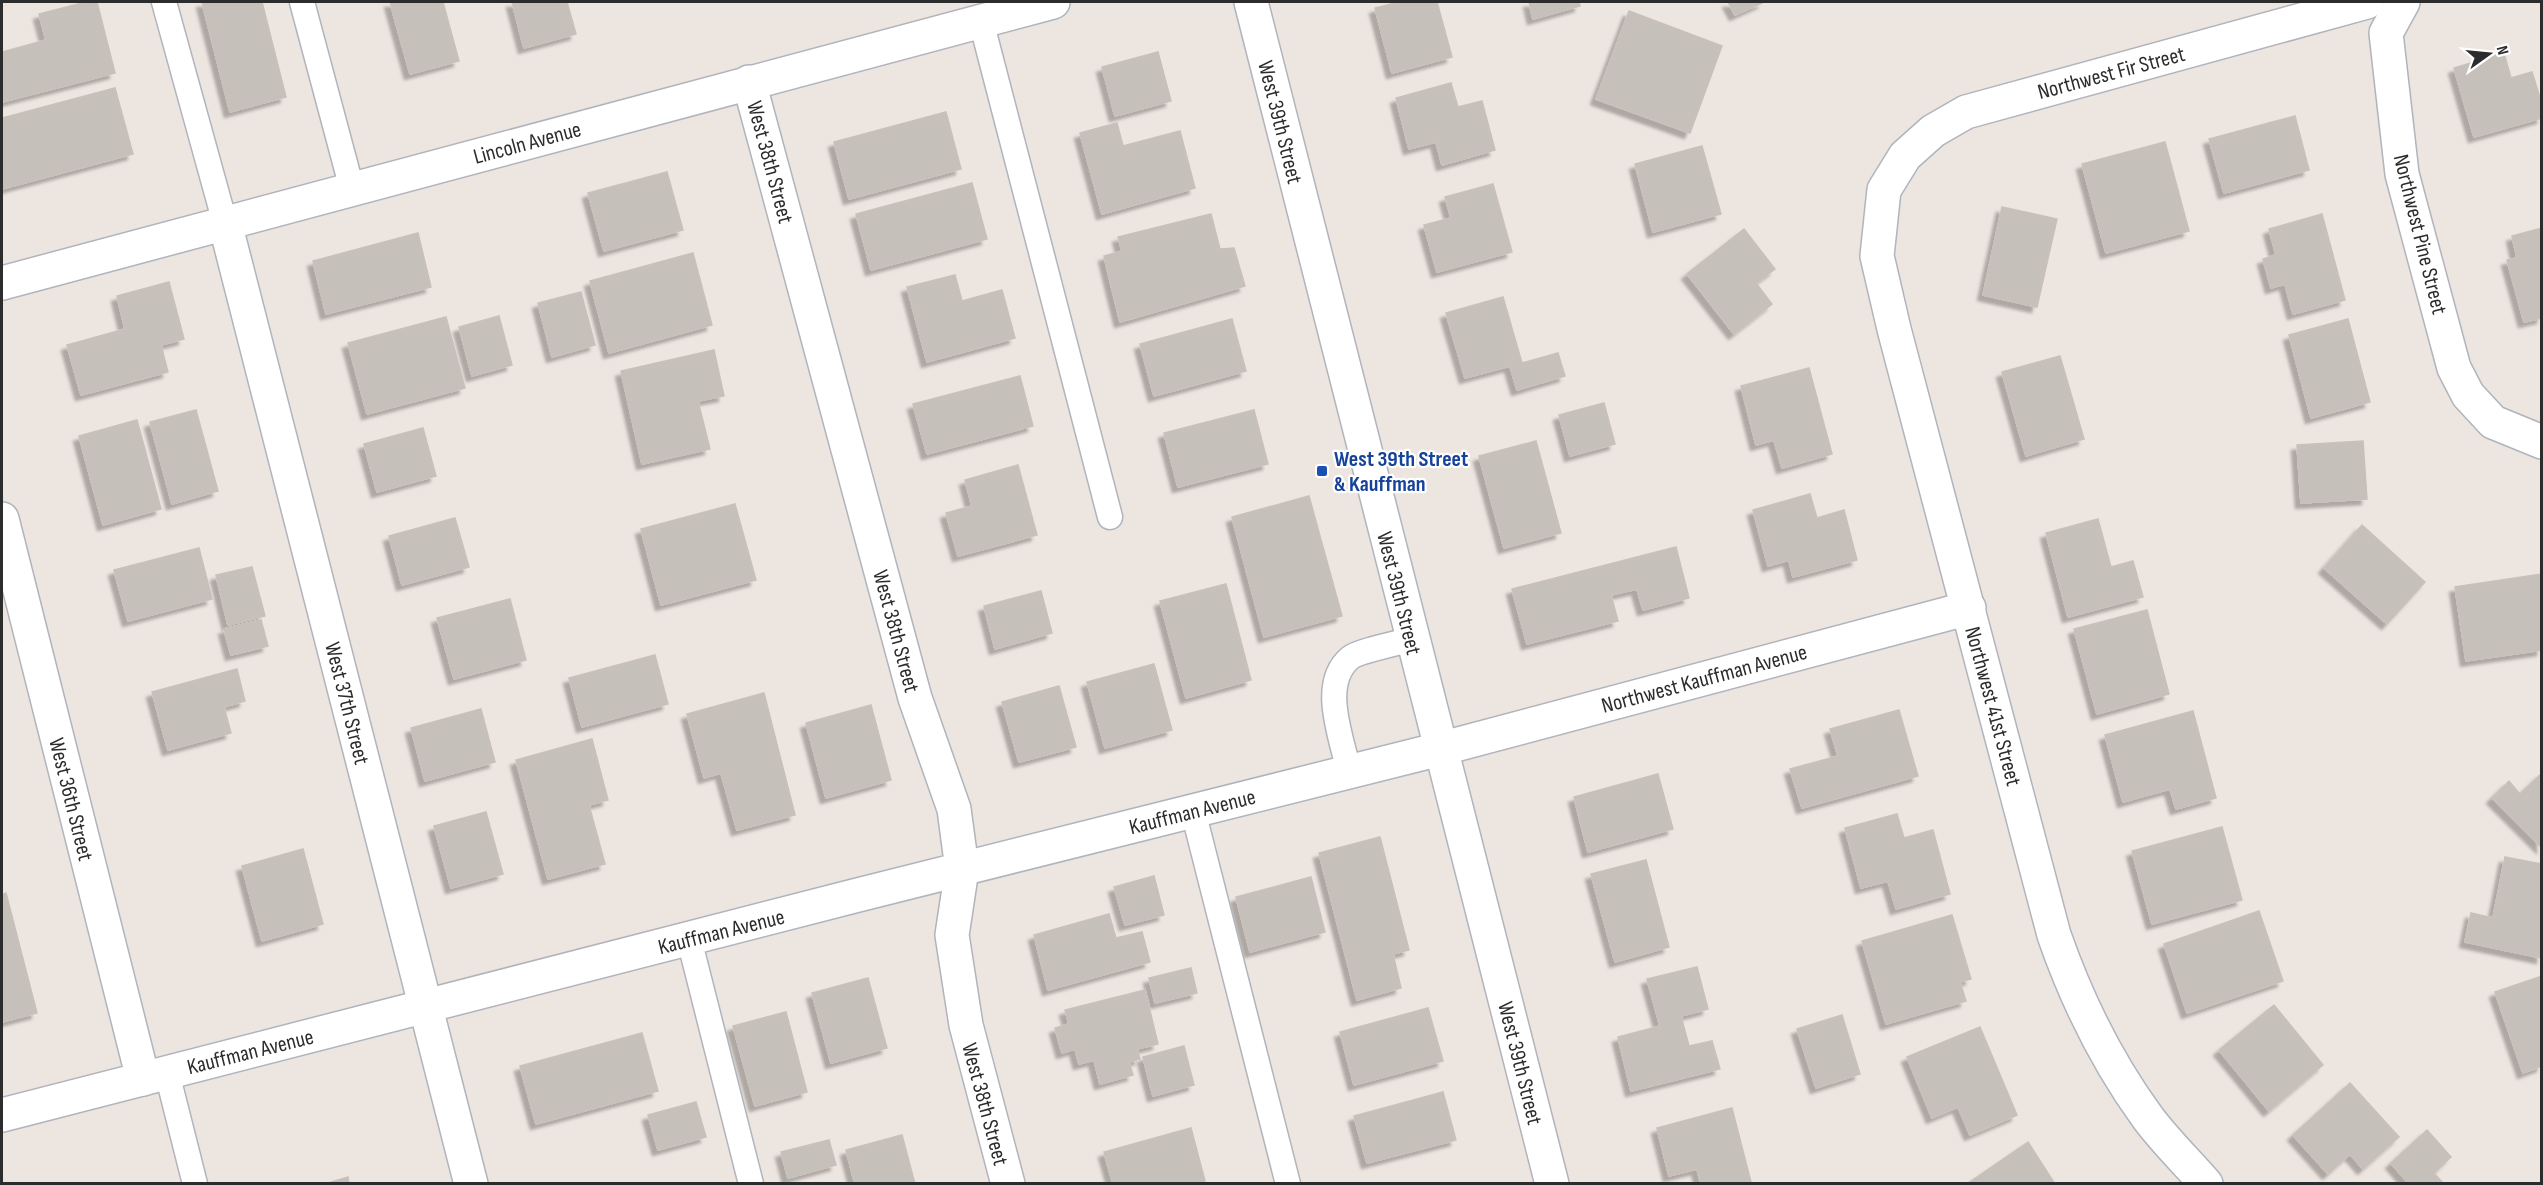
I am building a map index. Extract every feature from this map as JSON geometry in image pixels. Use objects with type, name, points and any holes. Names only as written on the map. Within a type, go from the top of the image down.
[{"type":"street","name":"Lincoln Avenue","points":[[2,283],[1053,2]]},
{"type":"street","name":"West 39th Street","points":[[1251,2],[1552,1184]]},
{"type":"street","name":"Northwest Fir Street","points":[[1884,190],[1905,156],[1934,131],[1966,112],[2367,2]]},
{"type":"street","name":"Northwest Pine Street","points":[[2403,2],[2386,33],[2402,174],[2454,368],[2468,395],[2493,422],[2541,442]]},
{"type":"street","name":"West 38th Street","points":[[749,82],[915,698],[954,809],[962,869],[952,935],[966,1025],[1008,1184]]},
{"type":"street","name":"Northwest 41st Street","points":[[1884,190],[1877,256],[1894,329],[2049,916],[2069,979],[2104,1051],[2149,1120],[2206,1184]]},
{"type":"street","name":"West 37th Street","points":[[225,223],[471,1184]]},
{"type":"street","name":"West 36th Street","points":[[2,519],[155,1076]]},
{"type":"street","name":"Northwest Kauffman Avenue","points":[[1440,749],[1969,608]]},
{"type":"street","name":"Kauffman Avenue","points":[[2,1115],[1440,749]]},
{"type":"lane","points":[[164,2],[225,223]]},
{"type":"lane","points":[[302,2],[352,189]]},
{"type":"lane","points":[[981,21],[1110,517]]},
{"type":"lane","points":[[1349,772],[1333,698],[1336,674],[1351,657],[1412,639]]},
{"type":"lane","points":[[1193,811],[1288,1184]]},
{"type":"lane","points":[[689,939],[751,1184]]},
{"type":"lane","points":[[155,1076],[195,1184]]},
{"type":"building","points":[[86,2],[97,2],[115,73],[2,102],[2,52],[46,40],[39,14]]},
{"type":"building","points":[[202,2],[262,2],[286,97],[230,112]]},
{"type":"building","points":[[390,2],[443,2],[459,61],[410,74]]},
{"type":"building","points":[[512,2],[567,2],[576,34],[524,48]]},
{"type":"building","points":[[1399,2],[1437,2],[1452,57],[1392,73],[1375,8]]},
{"type":"building","points":[[1529,2],[1579,2],[1580,6],[1533,19]]},
{"type":"building","points":[[1728,2],[1764,2],[1735,15]]},
{"type":"building","points":[[1629,11],[1722,46],[1690,133],[1596,99]]},
{"type":"building","points":[[1158,52],[1171,101],[1115,116],[1102,67]]},
{"type":"building","points":[[2504,53],[2511,78],[2532,72],[2542,104],[2542,118],[2474,137],[2454,68]]},
{"type":"building","points":[[1451,83],[1458,107],[1482,101],[1495,150],[1442,165],[1436,142],[1409,149],[1396,98]]},
{"type":"building","points":[[115,88],[133,154],[2,189],[2,118]]},
{"type":"building","points":[[946,112],[961,169],[849,199],[834,142]]},
{"type":"building","points":[[2295,116],[2309,170],[2224,193],[2209,139]]},
{"type":"building","points":[[1117,123],[1123,146],[1180,131],[1195,188],[1102,214],[1080,133]]},
{"type":"building","points":[[2165,142],[2189,231],[2106,253],[2082,164]]},
{"type":"building","points":[[1702,146],[1721,214],[1653,232],[1635,164]]},
{"type":"building","points":[[667,172],[683,230],[604,251],[588,193]]},
{"type":"building","points":[[972,183],[987,239],[871,270],[856,214]]},
{"type":"building","points":[[1493,184],[1512,252],[1437,272],[1424,225],[1451,218],[1445,197]]},
{"type":"building","points":[[2002,207],[2057,219],[2037,307],[1983,295]]},
{"type":"building","points":[[1211,214],[1220,249],[1234,248],[1245,286],[1120,322],[1104,256],[1122,251],[1118,237]]},
{"type":"building","points":[[2322,214],[2345,300],[2293,314],[2285,284],[2271,288],[2263,259],[2276,255],[2269,229]]},
{"type":"building","points":[[2542,228],[2542,318],[2524,322],[2507,260],[2517,258],[2512,236]]},
{"type":"building","points":[[1744,229],[1775,269],[1756,283],[1772,304],[1734,334],[1687,274]]},
{"type":"building","points":[[418,233],[431,287],[326,314],[313,261]]},
{"type":"building","points":[[693,253],[712,325],[609,353],[590,281]]},
{"type":"building","points":[[955,275],[962,301],[1002,290],[1015,338],[927,362],[907,287]]},
{"type":"building","points":[[169,282],[184,339],[161,345],[168,372],[81,395],[67,345],[125,329],[117,296]]},
{"type":"building","points":[[581,292],[595,345],[552,357],[538,303]]},
{"type":"building","points":[[1503,297],[1522,363],[1558,353],[1565,376],[1517,390],[1510,366],[1465,378],[1446,313]]},
{"type":"building","points":[[499,316],[512,365],[472,376],[459,327]]},
{"type":"building","points":[[446,317],[465,388],[367,414],[348,343]]},
{"type":"building","points":[[1232,319],[1246,371],[1154,396],[1140,344]]},
{"type":"building","points":[[2348,319],[2370,402],[2311,418],[2289,335]]},
{"type":"building","points":[[714,350],[724,396],[698,401],[710,449],[642,464],[621,371]]},
{"type":"building","points":[[2060,356],[2084,439],[2026,456],[2002,372]]},
{"type":"building","points":[[1809,368],[1832,454],[1782,468],[1774,440],[1756,445],[1741,386]]},
{"type":"building","points":[[1020,376],[1033,426],[927,454],[913,404]]},
{"type":"building","points":[[1604,403],[1615,444],[1570,456],[1559,415]]},
{"type":"building","points":[[196,410],[218,491],[172,504],[150,422]]},
{"type":"building","points":[[1254,410],[1268,464],[1178,487],[1164,433]]},
{"type":"building","points":[[137,420],[161,509],[103,525],[79,436]]},
{"type":"building","points":[[423,428],[436,476],[377,492],[364,444]]},
{"type":"building","points":[[1536,441],[1561,533],[1504,548],[1479,456]]},
{"type":"building","points":[[2363,441],[2367,499],[2301,503],[2297,445]]},
{"type":"building","points":[[1018,465],[1037,535],[958,556],[946,513],[972,506],[965,480]]},
{"type":"building","points":[[1810,494],[1817,518],[1844,510],[1857,560],[1793,577],[1789,560],[1768,566],[1753,510]]},
{"type":"building","points":[[1309,496],[1342,616],[1264,637],[1232,517]]},
{"type":"building","points":[[735,504],[756,580],[661,605],[641,529]]},
{"type":"building","points":[[455,518],[469,567],[402,585],[389,536]]},
{"type":"building","points":[[2098,519],[2111,567],[2133,561],[2143,597],[2068,617],[2046,533]]},
{"type":"building","points":[[2362,525],[2425,582],[2387,624],[2324,568]]},
{"type":"building","points":[[1676,547],[1689,598],[1643,610],[1637,589],[1611,595],[1618,621],[1527,644],[1512,589]]},
{"type":"building","points":[[199,548],[212,599],[128,621],[114,570]]},
{"type":"building","points":[[252,567],[265,616],[228,625],[216,575]]},
{"type":"building","points":[[2541,574],[2542,650],[2466,661],[2455,587]]},
{"type":"building","points":[[1226,584],[1251,680],[1186,698],[1160,601]]},
{"type":"building","points":[[1041,591],[1052,633],[995,649],[984,606]]},
{"type":"building","points":[[510,599],[526,660],[454,679],[437,618]]},
{"type":"building","points":[[2147,610],[2169,694],[2097,714],[2074,629]]},
{"type":"building","points":[[261,620],[268,646],[231,655],[224,629]]},
{"type":"building","points":[[655,655],[668,704],[582,727],[569,678]]},
{"type":"building","points":[[1154,664],[1172,730],[1105,748],[1087,682]]},
{"type":"building","points":[[237,669],[245,701],[224,707],[231,733],[168,750],[152,692]]},
{"type":"building","points":[[1059,686],[1076,747],[1019,762],[1002,702]]},
{"type":"building","points":[[764,693],[795,815],[737,830],[721,773],[704,778],[687,714]]},
{"type":"building","points":[[871,705],[891,780],[826,798],[806,723]]},
{"type":"building","points":[[481,709],[495,762],[425,781],[411,728]]},
{"type":"building","points":[[1899,710],[1918,776],[1802,808],[1790,769],[1838,756],[1830,729]]},
{"type":"building","points":[[2193,711],[2216,798],[2176,809],[2170,789],[2123,802],[2105,735]]},
{"type":"building","points":[[592,739],[608,800],[589,805],[605,864],[548,879],[516,760]]},
{"type":"building","points":[[2542,773],[2542,848],[2492,798],[2509,781],[2520,794]]},
{"type":"building","points":[[1658,774],[1673,829],[1588,852],[1574,797]]},
{"type":"building","points":[[486,812],[503,874],[451,888],[434,826]]},
{"type":"building","points":[[1897,814],[1904,838],[1933,830],[1950,894],[1896,909],[1888,881],[1861,888],[1845,828]]},
{"type":"building","points":[[2222,827],[2242,900],[2152,924],[2132,851]]},
{"type":"building","points":[[1380,837],[1409,950],[1393,954],[1401,988],[1357,1000],[1319,853]]},
{"type":"building","points":[[303,849],[323,924],[262,941],[242,866]]},
{"type":"building","points":[[2505,857],[2542,864],[2539,889],[2542,889],[2542,958],[2465,942],[2471,913],[2493,918]]},
{"type":"building","points":[[1646,860],[1669,947],[1615,962],[1591,874]]},
{"type":"building","points":[[1154,876],[1164,915],[1125,925],[1114,887]]},
{"type":"building","points":[[1311,877],[1325,932],[1250,952],[1236,897]]},
{"type":"building","points":[[6,893],[37,1013],[2,1022],[2,895]]},
{"type":"building","points":[[2259,911],[2283,981],[2187,1013],[2164,944]]},
{"type":"building","points":[[1109,914],[1116,938],[1142,932],[1150,962],[1048,990],[1034,935]]},
{"type":"building","points":[[1952,915],[1971,979],[1960,982],[1966,1001],[1886,1024],[1862,941]]},
{"type":"building","points":[[1697,967],[1708,1009],[1681,1016],[1689,1046],[1712,1041],[1720,1069],[1631,1091],[1618,1037],[1660,1026],[1647,979]]},
{"type":"building","points":[[1191,968],[1197,993],[1155,1003],[1149,978]]},
{"type":"building","points":[[2542,976],[2542,1066],[2523,1073],[2495,992]]},
{"type":"building","points":[[868,978],[887,1048],[831,1063],[812,993]]},
{"type":"building","points":[[1145,990],[1158,1044],[1137,1049],[1140,1059],[1129,1062],[1133,1075],[1100,1084],[1094,1060],[1079,1064],[1075,1049],[1062,1053],[1055,1028],[1069,1024],[1065,1010]]},
{"type":"building","points":[[2274,1005],[2323,1065],[2269,1111],[2219,1050]]},
{"type":"building","points":[[1428,1008],[1443,1061],[1354,1085],[1340,1032]]},
{"type":"building","points":[[786,1012],[807,1092],[755,1106],[733,1026]]},
{"type":"building","points":[[1842,1015],[1860,1074],[1816,1088],[1797,1029]]},
{"type":"building","points":[[1980,1027],[2017,1115],[1970,1135],[1958,1107],[1932,1118],[1907,1057]]},
{"type":"building","points":[[642,1033],[658,1091],[536,1124],[520,1066]]},
{"type":"building","points":[[1184,1046],[1194,1085],[1153,1096],[1143,1057]]},
{"type":"building","points":[[2350,1083],[2399,1137],[2363,1169],[2350,1154],[2328,1174],[2293,1135]]},
{"type":"building","points":[[1443,1092],[1456,1140],[1367,1163],[1354,1116]]},
{"type":"building","points":[[696,1102],[706,1137],[658,1150],[648,1115]]},
{"type":"building","points":[[1732,1108],[1751,1182],[1701,1184],[1697,1169],[1669,1176],[1657,1128]]},
{"type":"building","points":[[1191,1128],[1205,1181],[1195,1184],[1113,1184],[1104,1152]]},
{"type":"building","points":[[2427,1130],[2451,1157],[2434,1173],[2444,1184],[2409,1184],[2391,1163]]},
{"type":"building","points":[[902,1135],[915,1184],[855,1184],[846,1150]]},
{"type":"building","points":[[829,1140],[836,1165],[788,1178],[781,1152]]},
{"type":"building","points":[[2028,1142],[2055,1184],[1967,1184]]},
{"type":"building","points":[[348,1177],[349,1184],[325,1184]]},
{"type":"place","name":"West 39th Street & Kauffman","points":[[1322,471]]}]
